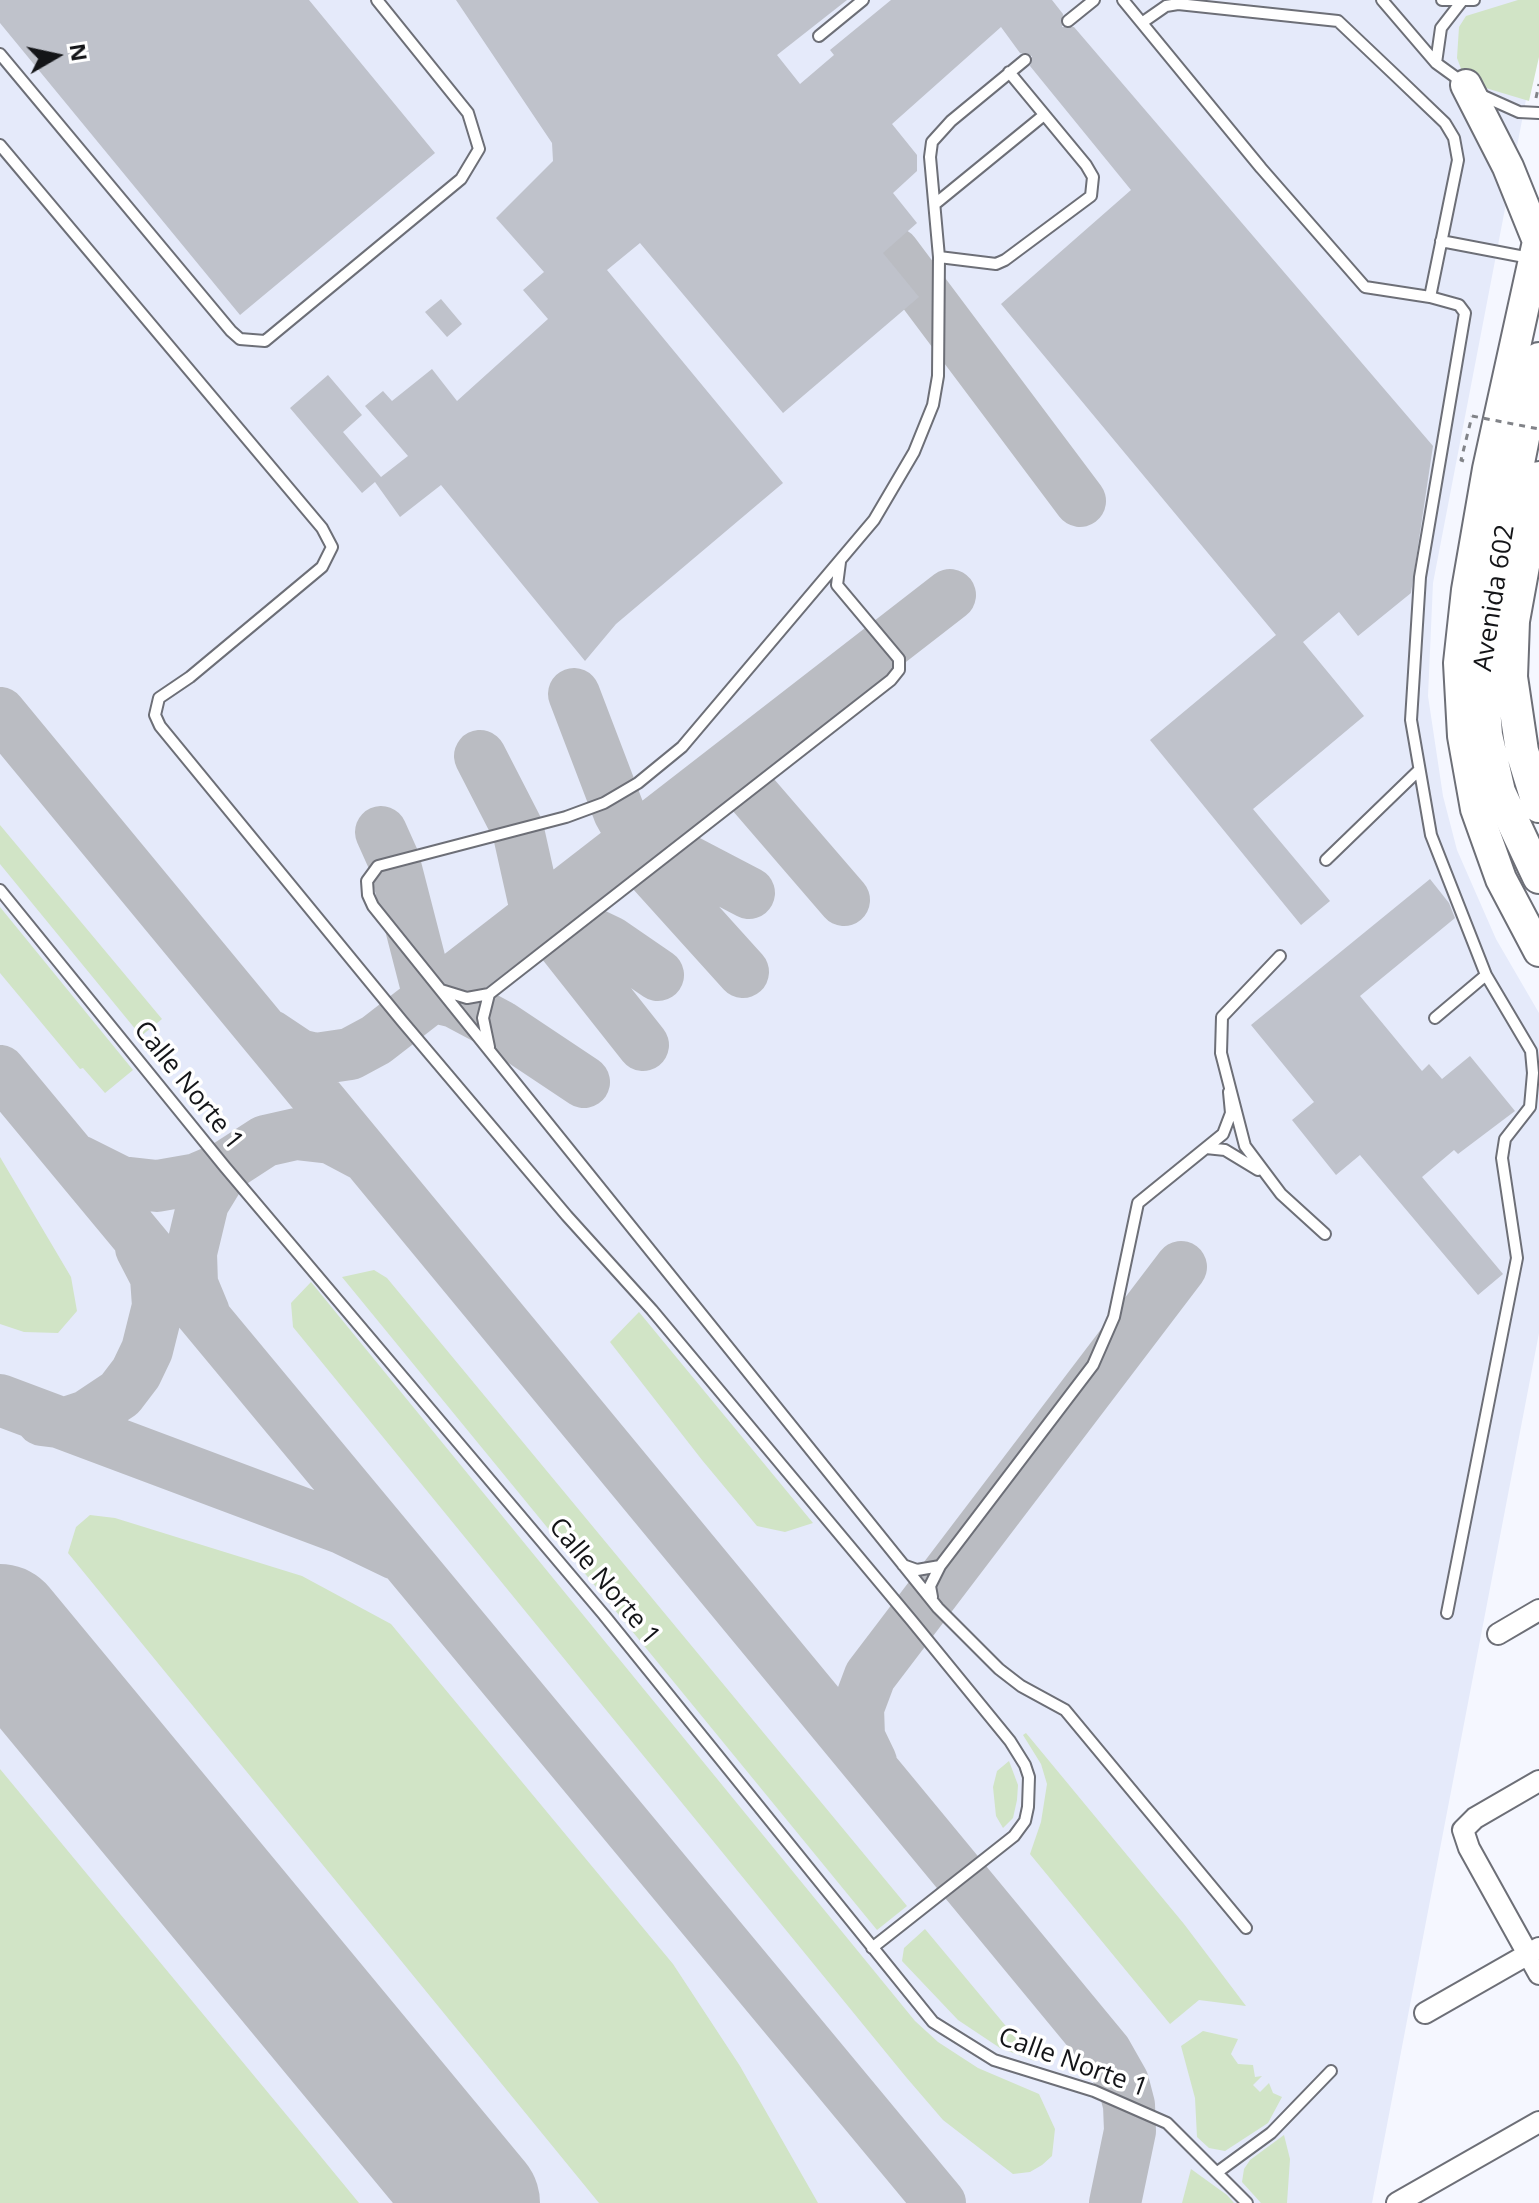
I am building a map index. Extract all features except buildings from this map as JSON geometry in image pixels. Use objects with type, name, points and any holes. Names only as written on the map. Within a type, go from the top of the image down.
[{"type":"main road","points":[[1466,85],[1508,167],[1538,246],[1488,469],[1465,602],[1459,663],[1463,736],[1476,809],[1501,879],[1539,951]]},
{"type":"main road","name":"Avenida 602","points":[[1539,359],[1484,630],[1482,680],[1486,735],[1499,792],[1539,877]]},
{"type":"main road","name":"Avenida 602","points":[[1539,478],[1513,621],[1511,677],[1522,751],[1539,806]]},
{"type":"main road","name":"Avenida 602","points":[[1511,677],[1539,583]]},
{"type":"street","points":[[1498,1634],[1539,1610]]},
{"type":"street","points":[[1539,1781],[1475,1818],[1463,1830],[1469,1848],[1533,1951],[1539,1974]]},
{"type":"street","points":[[1425,2013],[1533,1951]]},
{"type":"street","points":[[1397,2203],[1539,2122]]},
{"type":"lane","points":[[0,54],[231,331],[240,339],[265,341],[461,179],[479,149],[468,113],[377,0]]},
{"type":"lane","points":[[819,36],[863,0]]},
{"type":"lane","points":[[1068,21],[1094,0]]},
{"type":"lane","points":[[1123,0],[1359,281],[1375,290],[1430,297],[1459,305],[1465,313],[1420,577],[1411,686],[1417,772],[1431,835],[1486,975],[1535,1047],[1530,1107],[1505,1139],[1502,1158],[1517,1258],[1447,1613]]},
{"type":"lane","points":[[1382,0],[1436,63],[1466,85],[1504,107],[1539,113]]},
{"type":"lane","points":[[1442,0],[1474,0]]},
{"type":"lane","points":[[1436,63],[1441,28],[1462,1]]},
{"type":"lane","points":[[1143,22],[1166,6],[1178,4],[1338,21],[1445,123],[1454,138],[1458,160],[1430,297]]},
{"type":"lane","points":[[1025,60],[951,121],[932,142],[939,257],[939,365],[933,405],[901,478],[874,520],[682,747],[638,783],[590,810],[394,861],[373,870],[367,881],[370,901],[938,1608],[999,1669],[1021,1686],[1065,1710],[1246,1928]]},
{"type":"lane","points":[[939,257],[996,264],[1091,196],[1093,177],[1086,165],[1009,72]]},
{"type":"lane","points":[[935,204],[1044,115]]},
{"type":"lane","points":[[0,145],[322,528],[332,547],[322,567],[159,698],[155,715],[160,726],[402,1021],[567,1216],[652,1310],[872,1573],[1010,1741],[1025,1765],[1029,1777],[1028,1807],[1025,1821],[1014,1836],[872,1948]]},
{"type":"lane","points":[[1441,241],[1538,246]]},
{"type":"lane","points":[[440,989],[467,998],[489,994],[896,674],[900,667],[897,656],[837,585],[841,560]]},
{"type":"lane","points":[[816,588],[837,585]]},
{"type":"lane","points":[[1326,860],[1417,772]]},
{"type":"lane","name":"Calle Norte 1","points":[[0,890],[225,1167],[604,1615],[933,2022],[994,2060],[1094,2091],[1167,2123],[1219,2171],[1247,2203]]},
{"type":"lane","points":[[1264,1175],[1245,1146],[1229,1092],[1221,1053],[1222,1017],[1280,956]]},
{"type":"lane","points":[[1435,1018],[1486,975]]},
{"type":"lane","points":[[489,994],[483,1022],[490,1051]]},
{"type":"lane","points":[[938,1608],[930,1586],[940,1566],[1093,1365],[1108,1337],[1119,1299],[1138,1203],[1223,1134],[1230,1121],[1229,1092]]},
{"type":"lane","points":[[1206,1148],[1236,1155],[1264,1175],[1325,1234]]},
{"type":"lane","points":[[903,1564],[917,1570],[940,1566]]},
{"type":"lane","points":[[1219,2171],[1271,2133],[1331,2071]]},
{"type":"path","points":[[1461,460],[1472,416],[1539,429]]},
{"type":"shaded area","points":[[0,0],[1539,0],[1539,32],[1433,583],[1428,696],[1443,796],[1457,850],[1496,939],[1539,1013],[1539,1333],[1372,2203],[0,2203]]},
{"type":"green space","points":[[1518,0],[1539,0],[1539,57],[1529,101],[1479,86],[1463,74],[1457,58],[1459,27],[1466,16]]},
{"type":"green space","points":[[0,825],[162,1019],[141,1036],[0,864]]},
{"type":"green space","points":[[0,907],[133,1070],[105,1093],[83,1068],[80,1069],[0,973]]},
{"type":"green space","points":[[0,1157],[71,1277],[77,1311],[58,1333],[24,1332],[0,1324]]},
{"type":"green space","points":[[374,1270],[387,1278],[907,1906],[877,1930],[342,1277]]},
{"type":"green space","points":[[311,1282],[915,2021],[938,2042],[978,2068],[1039,2094],[1055,2129],[1052,2156],[1042,2165],[1030,2172],[1013,2174],[943,2120],[906,2077],[293,1327],[291,1303]]},
{"type":"green space","points":[[639,1312],[813,1523],[785,1532],[757,1526],[702,1460],[610,1342]]},
{"type":"green space","points":[[90,1515],[115,1518],[302,1576],[391,1624],[673,1964],[740,2066],[818,2203],[599,2203],[68,1553],[76,1527]]},
{"type":"green space","points":[[1026,1733],[1184,1924],[1246,2006],[1199,2000],[1170,2024],[1030,1854],[1041,1822],[1047,1784],[1041,1764],[1023,1735]]},
{"type":"green space","points":[[1009,1761],[1018,1785],[1017,1800],[1013,1818],[1003,1828],[996,1816],[993,1787],[997,1771]]},
{"type":"green space","points":[[0,1769],[294,2124],[359,2203],[0,2203]]},
{"type":"green space","points":[[925,1929],[1035,2061],[1000,2048],[958,2020],[902,1961],[904,1948]]},
{"type":"green space","points":[[1203,2031],[1238,2039],[1231,2054],[1238,2064],[1253,2065],[1255,2077],[1262,2076],[1253,2085],[1260,2092],[1269,2083],[1273,2093],[1282,2097],[1268,2123],[1225,2151],[1209,2148],[1197,2137],[1195,2098],[1181,2046]]},
{"type":"green space","points":[[1284,2135],[1290,2159],[1287,2203],[1261,2203],[1242,2182],[1244,2169],[1250,2160]]},
{"type":"green space","points":[[1191,2169],[1227,2195],[1234,2203],[1182,2203]]},
{"type":"taxiway","points":[[894,253],[1080,501]]},
{"type":"taxiway","points":[[269,1035],[299,1055],[316,1059],[350,1054],[376,1040],[950,595]]},
{"type":"taxiway","points":[[574,694],[619,812],[634,839]]},
{"type":"taxiway","points":[[0,713],[1106,2052],[1123,2082],[1129,2105],[1130,2131],[1115,2203]]},
{"type":"taxiway","points":[[480,756],[518,830],[537,915]]},
{"type":"taxiway","points":[[750,791],[844,900]]},
{"type":"taxiway","points":[[381,832],[394,861],[429,997]]},
{"type":"taxiway","points":[[632,841],[684,859],[749,893]]},
{"type":"taxiway","points":[[650,869],[743,972]]},
{"type":"taxiway","points":[[543,910],[610,942],[658,975]]},
{"type":"taxiway","points":[[560,940],[643,1045]]},
{"type":"taxiway","points":[[430,996],[455,1002],[500,1026],[584,1082]]},
{"type":"taxiway","points":[[0,1071],[940,2203]]},
{"type":"taxiway","points":[[79,1161],[121,1182],[157,1186],[197,1179],[225,1167],[265,1141],[296,1134],[331,1138],[365,1156]]},
{"type":"taxiway","points":[[204,1313],[192,1284],[191,1253],[203,1203],[225,1167]]},
{"type":"taxiway","points":[[42,1420],[66,1423],[87,1416],[120,1394],[136,1373],[147,1350],[158,1306],[156,1277],[141,1248]]},
{"type":"taxiway","points":[[871,1762],[859,1737],[858,1708],[870,1676],[1181,1267]]},
{"type":"taxiway","points":[[0,1400],[344,1529],[396,1554]]},
{"type":"runway","points":[[0,1628],[476,2203]]}]
